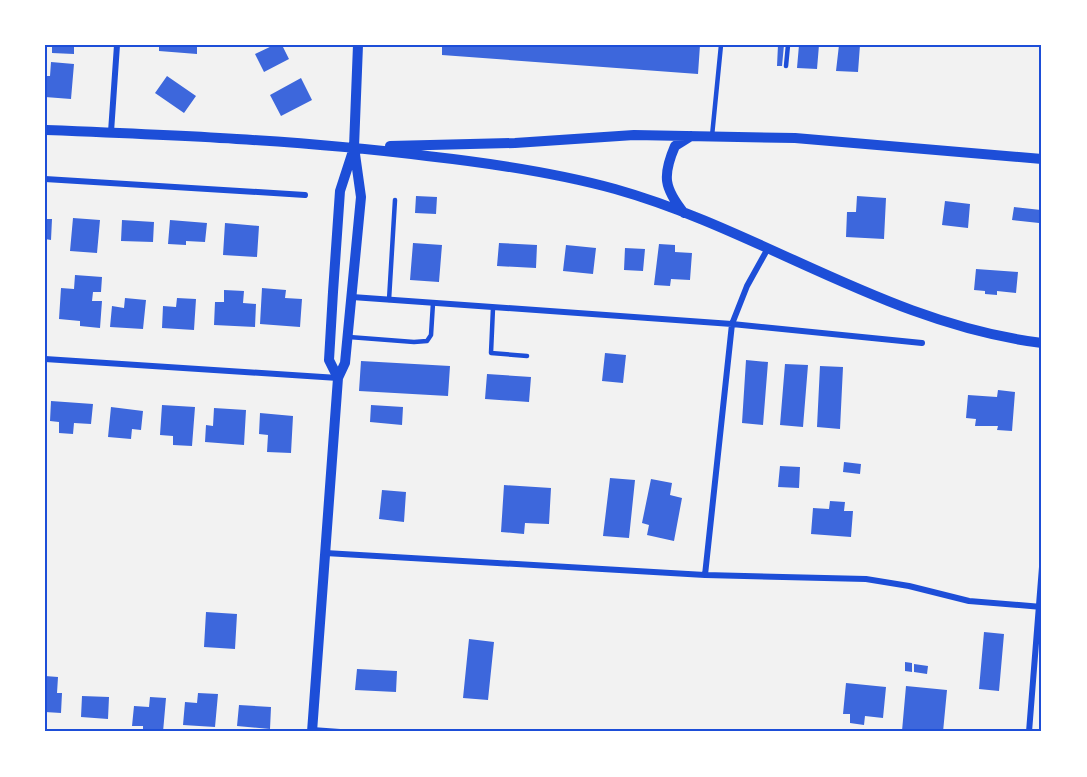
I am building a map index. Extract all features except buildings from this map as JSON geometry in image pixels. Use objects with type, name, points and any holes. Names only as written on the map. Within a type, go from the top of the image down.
[{"type":"street","points":[[111,132],[117,45]]},
{"type":"street","points":[[340,732],[312,731],[338,378],[345,363],[349,337],[361,197],[354,147],[358,45]]},
{"type":"street","points":[[45,130],[354,147],[518,167],[616,189],[684,213],[870,296],[1015,340],[1042,343]]},
{"type":"street","points":[[354,147],[515,143],[634,135],[712,136],[795,138],[1042,159]]},
{"type":"street","points":[[684,213],[671,196],[666,175],[675,146],[692,136]]},
{"type":"street","points":[[338,378],[329,360],[340,191],[354,147]]},
{"type":"street","points":[[45,179],[305,195]]},
{"type":"street","points":[[705,575],[732,324],[747,286],[767,250]]},
{"type":"street","points":[[352,297],[732,324],[922,344]]},
{"type":"street","points":[[45,359],[338,378]]},
{"type":"street","points":[[325,553],[705,575],[866,579],[909,586],[969,601],[1040,607]]},
{"type":"street","points":[[1029,732],[1042,567]]},
{"type":"lane","points":[[712,136],[721,45]]},
{"type":"lane","points":[[786,66],[788,45]]},
{"type":"lane","points":[[389,300],[395,200]]},
{"type":"lane","points":[[349,337],[427,341],[431,335],[433,303]]},
{"type":"lane","points":[[493,308],[490,353],[527,356]]}]
